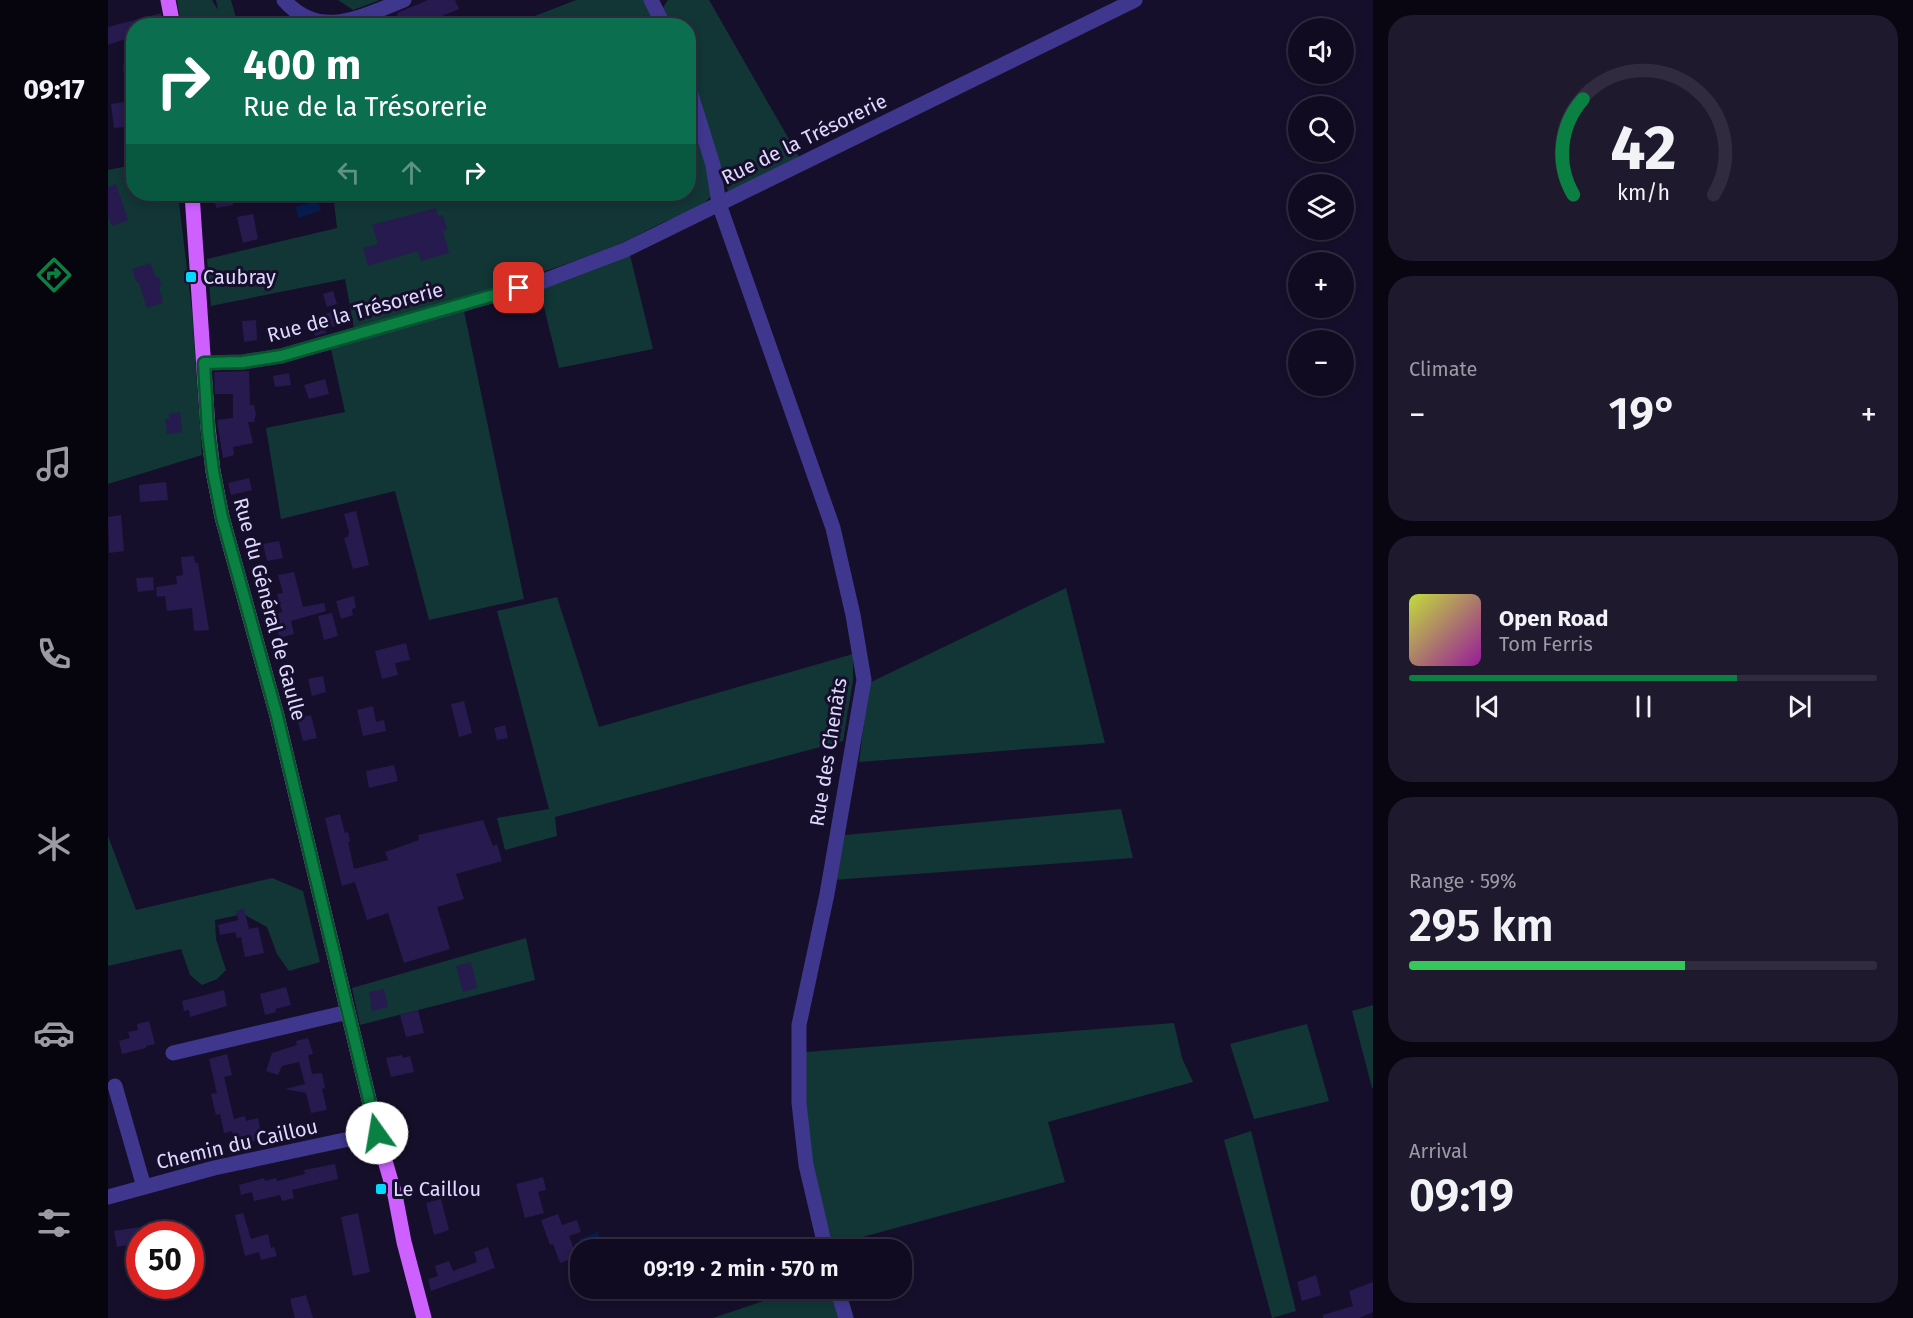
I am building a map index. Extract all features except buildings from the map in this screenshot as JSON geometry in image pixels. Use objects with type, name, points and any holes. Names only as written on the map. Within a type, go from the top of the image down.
[{"type":"main road","points":[[168,0],[171,18]]},
{"type":"main road","name":"Rue du Général de Gaulle","points":[[192,201],[208,431],[222,517],[277,716],[424,1318]]},
{"type":"street","points":[[284,0],[294,11],[305,18]]},
{"type":"street","points":[[353,18],[404,0]]},
{"type":"street","points":[[651,0],[660,18]]},
{"type":"street","name":"Rue de la Trésorerie","points":[[204,363],[243,362],[281,356],[541,282],[625,250],[1135,0]]},
{"type":"street","name":"Rue des Chenâts","points":[[696,111],[713,165],[719,204],[833,528],[853,615],[864,680],[827,894],[799,1025],[799,1103],[806,1165],[823,1239]]},
{"type":"street","points":[[173,1053],[348,1012]]},
{"type":"street","points":[[115,1086],[115,1106],[144,1188]]},
{"type":"street","name":"Chemin du Caillou","points":[[108,1197],[214,1168],[377,1133]]},
{"type":"street","points":[[840,1299],[846,1318]]},
{"type":"green space","points":[[177,0],[212,0],[218,10],[216,0],[231,0],[236,18],[180,18]]},
{"type":"green space","points":[[338,0],[380,0],[353,10]]},
{"type":"green space","points":[[576,0],[647,0],[655,18],[530,18]]},
{"type":"green space","points":[[668,0],[709,0],[801,160],[728,191],[696,89],[696,18],[667,18],[662,9]]},
{"type":"green space","points":[[696,123],[713,192],[698,208],[583,258],[453,300],[354,328],[345,279],[211,306],[207,259],[337,228],[334,201],[696,201]]},
{"type":"green space","points":[[126,166],[126,201],[179,201],[192,311],[202,455],[108,484],[108,170]]},
{"type":"green space","points":[[630,255],[653,349],[559,368],[539,287]]},
{"type":"green space","points":[[464,311],[524,599],[429,620],[395,491],[281,519],[266,428],[345,412],[331,349]]},
{"type":"green space","points":[[1066,588],[1105,743],[859,762],[869,683]]},
{"type":"green space","points":[[557,597],[599,727],[853,654],[853,680],[843,741],[555,817],[557,836],[505,850],[497,818],[549,809],[497,611]]},
{"type":"green space","points":[[1121,809],[1133,858],[833,880],[845,835]]},
{"type":"green space","points":[[108,836],[136,910],[272,878],[303,891],[320,962],[289,971],[277,954],[267,927],[243,914],[215,920],[216,939],[226,970],[217,979],[202,985],[190,975],[181,949],[108,966]]},
{"type":"green space","points":[[526,938],[535,980],[360,1025],[352,988]]},
{"type":"green space","points":[[1373,1005],[1373,1088],[1372,1088],[1352,1011]]},
{"type":"green space","points":[[1174,1023],[1182,1058],[1193,1082],[1048,1122],[1065,1182],[855,1239],[831,1239],[817,1186],[806,1126],[806,1052]]},
{"type":"green space","points":[[1307,1024],[1329,1101],[1254,1119],[1230,1044]]},
{"type":"green space","points":[[1251,1131],[1296,1311],[1272,1318],[1224,1140]]},
{"type":"green space","points":[[769,1299],[834,1299],[840,1318],[713,1318]]},
{"type":"water","points":[[318,201],[321,210],[299,218],[295,207]]},
{"type":"water","points":[[598,1232],[600,1239],[579,1239]]},
{"type":"place","name":"Caubray","points":[[191,277]]},
{"type":"place","name":"Le Caillou","points":[[381,1189]]},
{"type":"route","points":[[377,1133],[277,716],[222,517],[208,431],[204,363],[243,362],[281,356],[519,288]]}]
